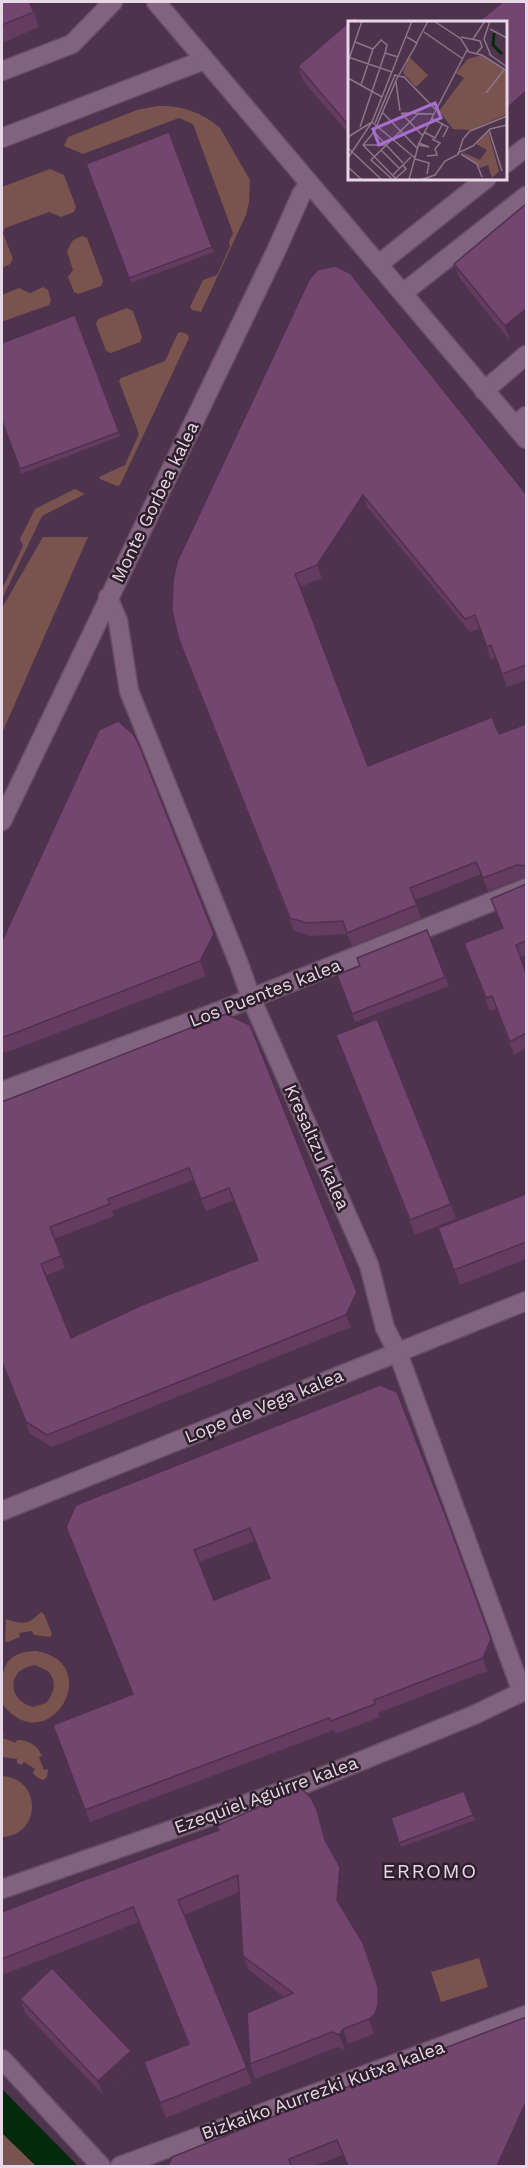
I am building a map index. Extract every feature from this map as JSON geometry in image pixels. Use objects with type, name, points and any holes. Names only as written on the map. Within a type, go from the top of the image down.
[{"type":"street","points":[[2,71],[72,44],[113,2]]},
{"type":"street","points":[[156,2],[484,391],[523,427]]},
{"type":"street","points":[[2,138],[204,60]]},
{"type":"street","points":[[507,163],[526,147]]},
{"type":"street","points":[[379,264],[484,180]]},
{"type":"street","name":"Monte Gorbea kalea","points":[[2,821],[301,195],[309,183]]},
{"type":"street","points":[[403,293],[526,196]]},
{"type":"street","points":[[484,391],[526,355]]},
{"type":"street","name":"Kresaltzu kalea","points":[[108,597],[118,621],[129,691],[251,998],[369,1265],[385,1328],[398,1353],[525,1692]]},
{"type":"street","name":"Los Puentes kalea","points":[[2,1091],[222,1010],[526,888]]},
{"type":"street","name":"Lope de Vega kalea","points":[[2,1511],[526,1301]]},
{"type":"street","name":"Ezequiel Aguirre kalea","points":[[2,1889],[303,1785],[525,1692]]},
{"type":"street","name":"Bizkaiko Aurrezki Kutxa kalea","points":[[120,2166],[526,2014]]},
{"type":"street","points":[[2,2059],[100,2166]]},
{"type":"shaded area","points":[[157,106],[191,111],[213,122],[220,128],[250,180],[246,215],[201,312],[192,310],[190,307],[203,280],[217,275],[230,246],[229,242],[233,233],[193,124],[179,118],[83,154],[64,146],[68,137],[137,110]]},
{"type":"shaded area","points":[[50,169],[64,175],[76,207],[74,212],[61,217],[49,212],[5,228],[3,233],[13,259],[10,264],[2,268],[2,187]]},
{"type":"shaded area","points":[[82,236],[87,238],[103,281],[101,286],[78,294],[74,292],[68,277],[73,270],[67,251],[73,240]]},
{"type":"shaded area","points":[[43,287],[48,290],[51,300],[49,305],[2,320],[2,295],[19,288],[30,293]]},
{"type":"shaded area","points":[[127,308],[133,311],[142,337],[140,342],[111,353],[106,351],[96,324],[98,319]]},
{"type":"shaded area","points":[[182,332],[189,338],[120,485],[117,486],[100,479],[99,477],[125,465],[139,434],[119,381],[121,378],[165,361],[178,333]]},
{"type":"shaded area","points":[[75,489],[85,494],[42,516],[2,599],[2,589],[23,546],[20,539],[35,509]]},
{"type":"shaded area","points":[[43,537],[88,537],[2,733],[2,608]]},
{"type":"shaded area","points":[[41,1612],[52,1634],[50,1637],[34,1635],[32,1631],[19,1633],[20,1637],[5,1642],[6,1619],[25,1623]]},
{"type":"shaded area","points":[[36,1651],[57,1659],[67,1673],[69,1688],[63,1704],[52,1716],[38,1722],[21,1720],[3,1705],[2,1700],[2,1678],[6,1665],[14,1656]],"holes":[[[35,1665],[48,1671],[53,1679],[54,1687],[46,1703],[33,1707],[18,1698],[13,1684],[19,1672]]]},
{"type":"shaded area","points":[[2,1732],[3,1738],[16,1743],[17,1740],[25,1741],[38,1749],[42,1756],[39,1757],[44,1770],[48,1769],[47,1777],[43,1780],[38,1778],[33,1773],[35,1769],[24,1762],[21,1765],[17,1763],[17,1759],[3,1757],[2,1760]]},
{"type":"shaded area","points":[[2,1776],[15,1779],[24,1786],[30,1796],[32,1806],[25,1827],[15,1834],[2,1837]]},
{"type":"shaded area","points":[[479,1958],[488,1987],[441,2002],[431,1972]]},
{"type":"shaded area","points":[[2,2089],[78,2166],[36,2166],[2,2133]]},
{"type":"shaded area","points":[[2,2133],[36,2166],[2,2166]]},
{"type":"building","points":[[2,2],[29,2],[34,12],[2,25]]},
{"type":"building","points":[[503,2],[526,2],[526,91],[507,108],[507,21],[479,21]]},
{"type":"building","points":[[348,23],[348,125],[298,66]]},
{"type":"building","points":[[169,132],[212,247],[129,278],[86,164]]},
{"type":"building","points":[[526,204],[526,309],[505,326],[454,264]]},
{"type":"building","points":[[335,266],[350,273],[526,494],[526,665],[502,674],[491,645],[487,647],[475,615],[465,619],[363,495],[317,565],[295,574],[368,766],[492,717],[499,734],[526,724],[526,866],[517,865],[483,878],[476,862],[410,888],[417,905],[347,933],[343,921],[307,923],[290,918],[179,640],[172,611],[173,581],[177,562],[309,280],[317,270]]},
{"type":"building","points":[[75,315],[119,432],[20,469],[2,421],[2,343]]},
{"type":"building","points":[[118,721],[133,734],[139,745],[214,934],[200,961],[2,1037],[2,941],[99,730]]},
{"type":"building","points":[[526,884],[526,941],[516,945],[526,973],[526,1033],[510,1042],[492,996],[486,998],[464,943],[503,928],[491,899]]},
{"type":"building","points":[[427,930],[445,977],[352,1014],[337,975],[360,966],[357,958]]},
{"type":"building","points":[[226,1014],[250,1025],[357,1292],[346,1315],[47,1435],[26,1422],[2,1362],[2,1102]],"holes":[[[189,1168],[201,1199],[229,1188],[258,1260],[142,1305],[71,1338],[41,1264],[61,1256],[50,1227],[110,1204],[108,1199]]]},
{"type":"building","points":[[377,1019],[451,1204],[410,1220],[336,1035]]},
{"type":"building","points":[[526,1194],[526,1242],[454,1270],[438,1228]]},
{"type":"building","points":[[380,1385],[397,1392],[491,1639],[483,1658],[374,1700],[375,1704],[331,1721],[329,1718],[85,1810],[53,1725],[133,1694],[66,1527],[76,1505]],"holes":[[[250,1528],[270,1578],[214,1600],[194,1550]]]},
{"type":"building","points":[[299,1786],[311,1798],[317,1810],[325,1840],[340,1867],[337,1900],[363,1943],[378,1987],[378,2005],[375,2014],[369,2019],[343,2029],[339,2035],[332,2032],[250,2064],[247,2013],[293,1993],[243,1956],[238,1875],[178,1900],[247,2068],[160,2103],[144,2062],[189,2044],[133,1907],[2,1959],[2,1912],[219,1830],[217,1826],[263,1805],[261,1798]]},
{"type":"building","points":[[464,1791],[473,1815],[399,1843],[391,1818]]},
{"type":"building","points":[[52,1968],[131,2051],[98,2081],[20,1999]]},
{"type":"building","points":[[526,2017],[526,2102],[497,2166],[348,2166],[337,2140],[289,2159],[291,2166],[168,2166],[172,2157]]},
{"type":"district","name":"ERROMO","points":[[430,1871]]}]
